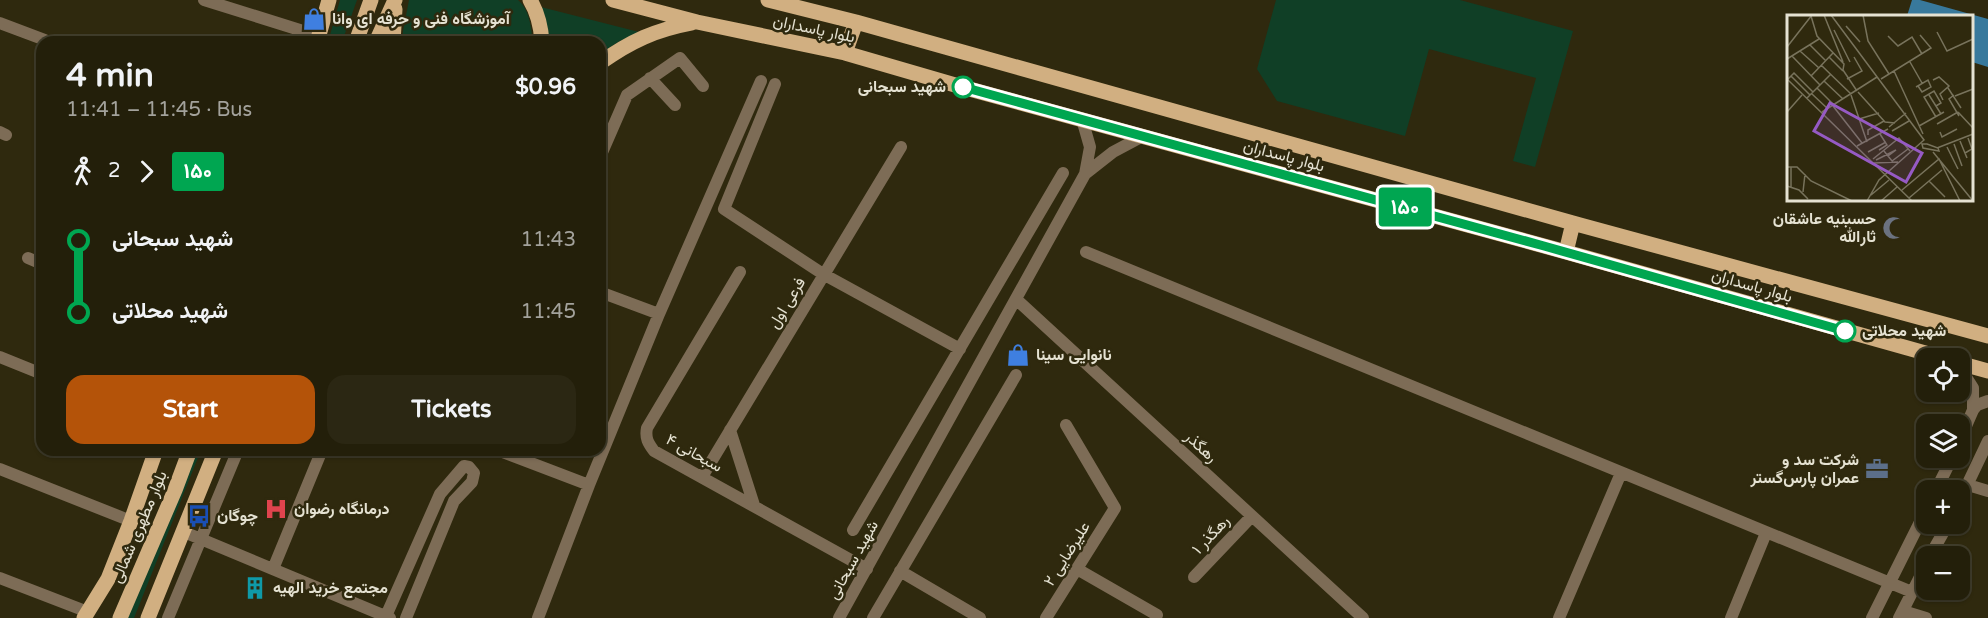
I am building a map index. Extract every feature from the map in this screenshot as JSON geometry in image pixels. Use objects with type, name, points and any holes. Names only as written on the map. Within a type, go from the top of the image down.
[{"type":"main road","points":[[319,36],[329,0]]},
{"type":"main road","points":[[379,36],[395,0]]},
{"type":"main road","points":[[393,36],[395,0]]},
{"type":"main road","points":[[530,0],[536,9],[542,36]]},
{"type":"main road","name":"بلوار پاسداران","points":[[613,0],[697,22],[845,53],[1916,350]]},
{"type":"main road","name":"بلوار پاسداران","points":[[768,0],[856,22],[1573,223],[1988,336]]},
{"type":"main road","points":[[358,36],[369,6]]},
{"type":"main road","points":[[606,59],[645,36],[666,28],[697,22]]},
{"type":"main road","points":[[845,53],[856,22]]},
{"type":"main road","points":[[1566,252],[1573,223]]},
{"type":"main road","points":[[1970,367],[1988,371]]},
{"type":"main road","points":[[86,615],[108,579],[154,456]]},
{"type":"main road","name":"بلوار مطهری شمالی","points":[[120,618],[188,456]]},
{"type":"main road","points":[[148,618],[214,456]]},
{"type":"street","points":[[204,0],[309,36]]},
{"type":"street","points":[[0,22],[36,36]]},
{"type":"street","points":[[606,143],[627,95],[680,58],[703,86]]},
{"type":"street","points":[[650,78],[675,105]]},
{"type":"street","points":[[606,443],[659,314],[761,81]]},
{"type":"street","points":[[775,84],[724,208],[823,274],[960,349]]},
{"type":"street","points":[[1082,119],[1090,147],[1085,174]]},
{"type":"street","points":[[1085,174],[1113,152],[1143,136]]},
{"type":"street","name":"فرعی اول","points":[[702,477],[901,147]]},
{"type":"street","points":[[853,530],[1063,173]]},
{"type":"street","name":"شهید سبحانی","points":[[840,617],[1085,174]]},
{"type":"street","points":[[1086,252],[1912,592]]},
{"type":"street","points":[[28,258],[36,261]]},
{"type":"street","name":"سبحانی ۴","points":[[740,272],[646,428],[646,436],[654,451],[867,569]]},
{"type":"street","points":[[606,294],[659,314]]},
{"type":"street","name":"رهگذر","points":[[1017,300],[1359,617]]},
{"type":"street","points":[[0,357],[36,372]]},
{"type":"street","points":[[873,618],[1016,375]]},
{"type":"street","points":[[1970,383],[1973,388],[1973,410]]},
{"type":"street","points":[[1970,417],[1977,405],[1988,401]]},
{"type":"street","name":"۲ علیرضایی","points":[[1046,618],[1115,508],[1066,425]]},
{"type":"street","points":[[730,430],[754,506]]},
{"type":"street","points":[[1970,481],[1988,441]]},
{"type":"street","points":[[168,618],[235,456]]},
{"type":"street","points":[[273,569],[320,456]]},
{"type":"street","points":[[513,456],[589,485]]},
{"type":"street","points":[[538,618],[601,456]]},
{"type":"street","points":[[184,532],[388,617],[440,494],[464,466],[469,467],[474,473],[472,482],[454,501],[406,618]]},
{"type":"street","points":[[0,469],[131,521]]},
{"type":"street","points":[[1559,618],[1621,473]]},
{"type":"street","points":[[1970,486],[1988,491]]},
{"type":"street","name":"۱ رهگذر","points":[[1194,577],[1252,516]]},
{"type":"street","points":[[1872,618],[1916,529]]},
{"type":"street","points":[[1731,618],[1766,533]]},
{"type":"street","points":[[1077,569],[1157,615]]},
{"type":"street","points":[[900,571],[980,618]]},
{"type":"street","points":[[0,578],[86,615]]},
{"type":"street","points":[[1916,584],[1901,615],[1926,618]]},
{"type":"green space","points":[[340,0],[357,0],[344,36],[330,36]]},
{"type":"green space","points":[[409,0],[518,0],[527,14],[532,36],[403,36]]},
{"type":"green space","points":[[1276,0],[1460,0],[1573,31],[1535,167],[1513,161],[1536,78],[1429,49],[1405,136],[1277,101],[1257,69]]},
{"type":"green space","points":[[537,6],[639,32],[606,50],[606,36],[545,36]]},
{"type":"green space","points":[[194,456],[199,456],[134,618],[126,618]]},
{"type":"water","points":[[1912,0],[1920,0],[1988,19],[1988,67],[1973,62],[1973,15],[1907,15]]},
{"type":"bus line","name":"۱۵۰","points":[[963,87],[1845,331]]},
{"type":"place","name":"آموزشگاه فنی و حرفه ای وانا","points":[[314,19]]},
{"type":"place","name":"شهید سبحانی","points":[[963,87]]},
{"type":"place","name":"حسینیه عاشقان ثارالله","points":[[1894,228]]},
{"type":"place","name":"شهید محلاتی","points":[[1845,331]]},
{"type":"place","name":"نانوایی سینا","points":[[1018,355]]},
{"type":"place","name":"شرکت سد و عمران پارس‌گستر","points":[[1877,469]]},
{"type":"place","name":"درمانگاه رضوان","points":[[276,509]]},
{"type":"place","name":"چوگان","points":[[199,516]]},
{"type":"place","name":"مجتمع خرید الهیه","points":[[255,588]]}]
